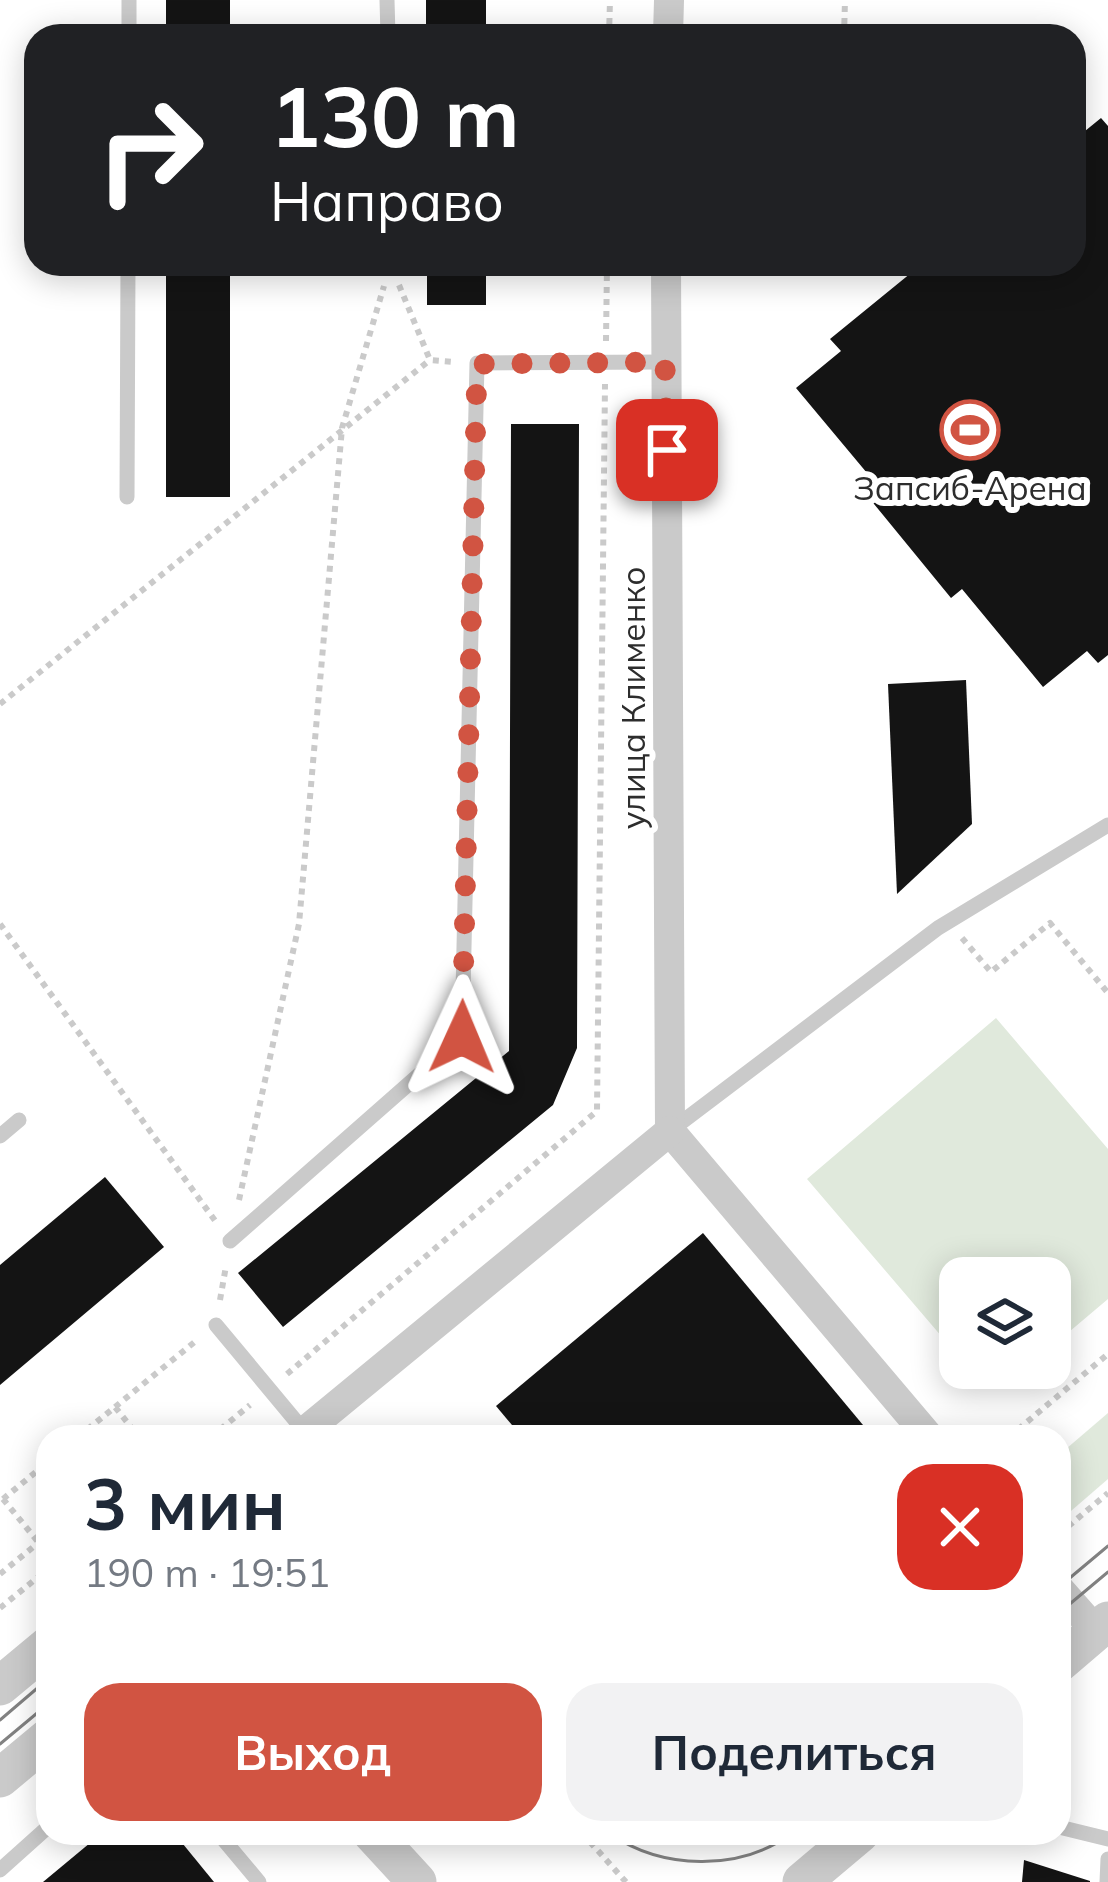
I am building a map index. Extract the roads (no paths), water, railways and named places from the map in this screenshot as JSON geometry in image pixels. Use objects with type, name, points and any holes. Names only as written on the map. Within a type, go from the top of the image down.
[{"type":"street","name":"улица Клименко","points":[[666,276],[670,1131]]},
{"type":"street","points":[[313,1425],[670,1131],[919,1425]]},
{"type":"street","points":[[1071,1599],[1102,1626],[1071,1653]]},
{"type":"street","points":[[0,1686],[36,1656]]},
{"type":"street","points":[[0,1778],[36,1748]]},
{"type":"street","points":[[383,1845],[417,1882]]},
{"type":"street","points":[[802,1882],[846,1845]]},
{"type":"lane","points":[[127,497],[128,276]]},
{"type":"lane","points":[[230,1241],[462,1037],[477,364],[665,362]]},
{"type":"lane","points":[[670,1131],[948,922],[1108,825]]},
{"type":"lane","points":[[0,1136],[19,1120]]},
{"type":"lane","points":[[216,1324],[295,1425]]},
{"type":"lane","points":[[1071,1830],[1108,1840]]},
{"type":"lane","points":[[0,1870],[36,1838]]},
{"type":"lane","points":[[228,1845],[260,1882]]},
{"type":"lane","points":[[1107,1882],[1108,1859]]},
{"type":"tram line","points":[[1071,1577],[1108,1546]]},
{"type":"tram line","points":[[1071,1603],[1108,1572]]},
{"type":"tram line","points":[[0,1720],[36,1689]]},
{"type":"tram line","points":[[0,1744],[36,1714]]},
{"type":"tram line","points":[[630,1845],[676,1860],[701,1862],[749,1855],[773,1845]]},
{"type":"place","name":"Запсиб-Арена","points":[[970,430]]}]
